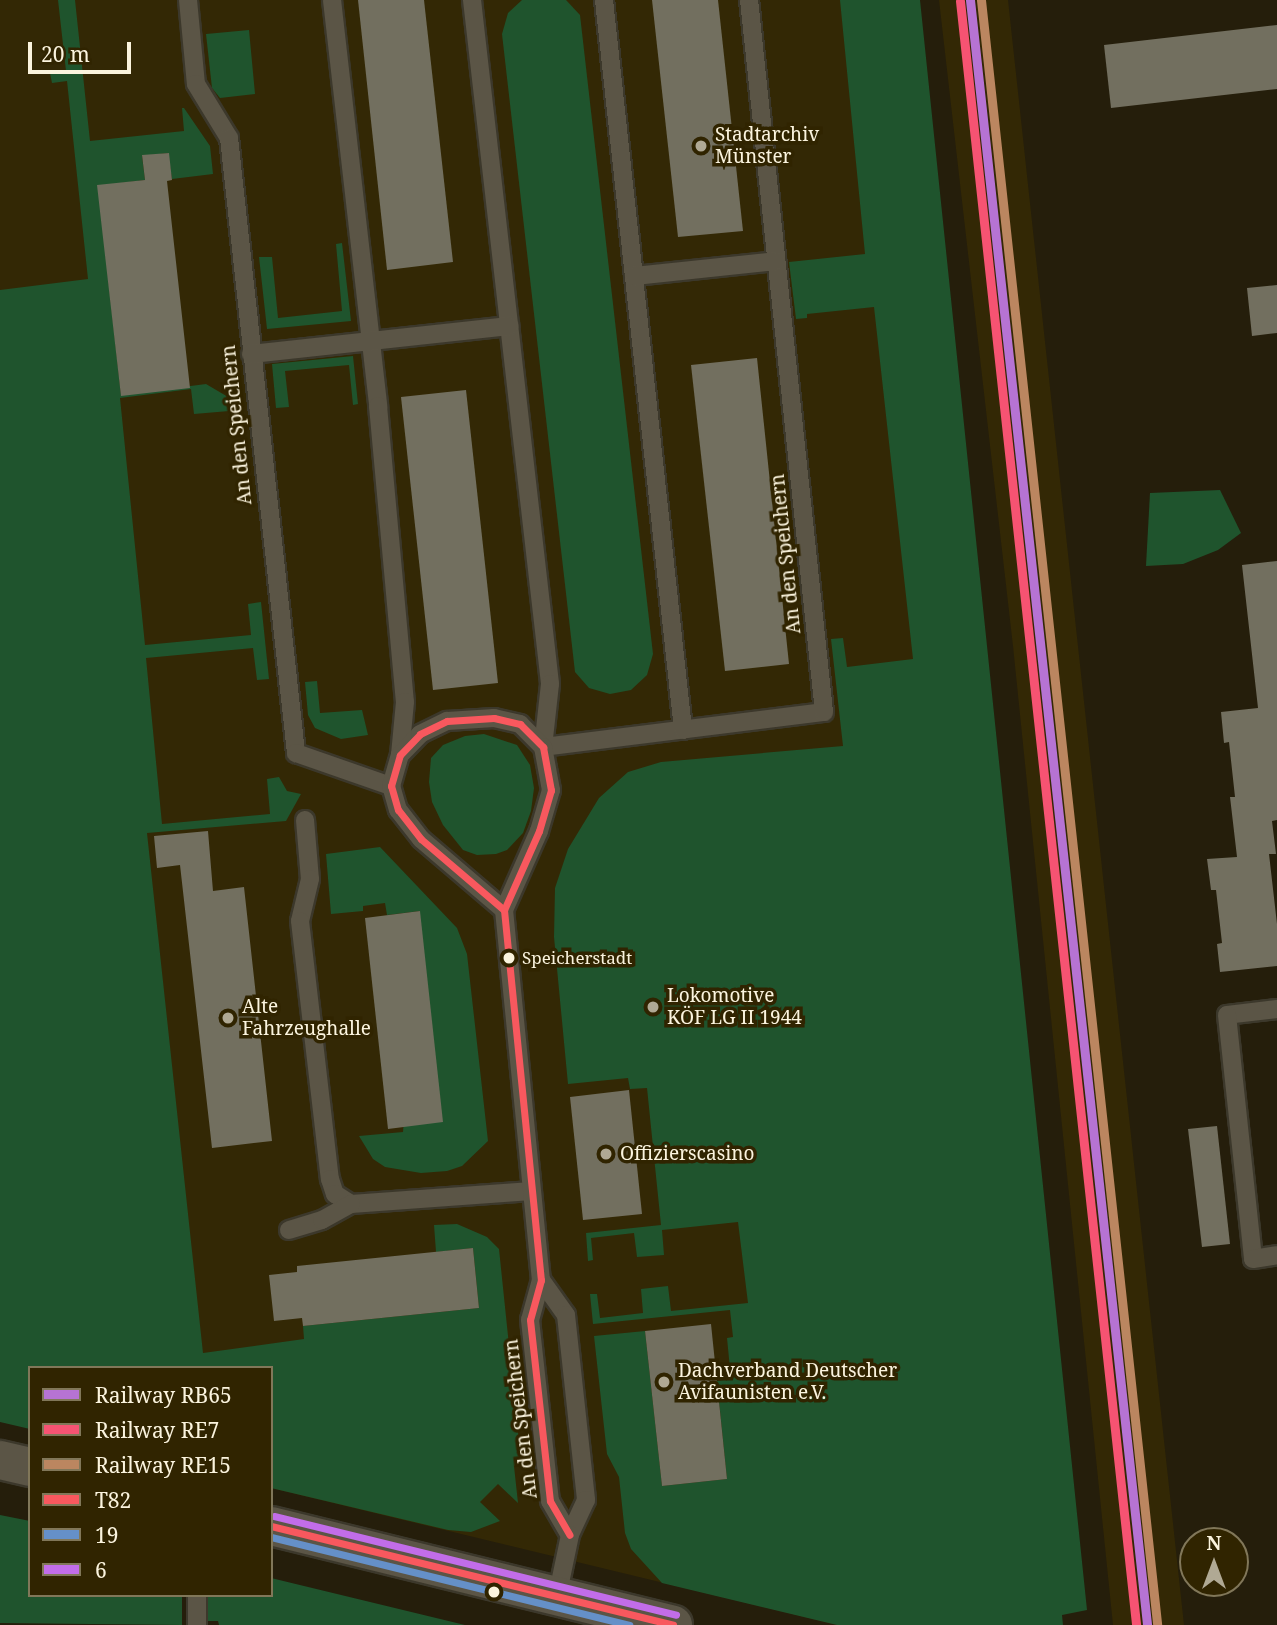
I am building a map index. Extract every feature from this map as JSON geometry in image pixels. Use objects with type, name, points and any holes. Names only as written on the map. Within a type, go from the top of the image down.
[{"type":"street","points":[[0,1460],[28,1467]]},
{"type":"street","points":[[273,1526],[673,1625]]},
{"type":"lane","name":"An den Speichern","points":[[188,0],[196,84],[229,138],[296,753],[391,786]]},
{"type":"lane","points":[[332,0],[371,341],[405,702],[400,755],[391,786],[398,810],[421,839],[504,910]]},
{"type":"lane","name":"An den Speichern","points":[[472,0],[550,684],[543,747],[551,790],[539,831],[504,910],[541,1280],[530,1320],[550,1501],[569,1535]]},
{"type":"lane","points":[[604,0],[683,730]]},
{"type":"lane","name":"An den Speichern","points":[[543,747],[824,712],[749,0]]},
{"type":"lane","points":[[634,276],[776,261]]},
{"type":"lane","points":[[251,354],[509,326]]},
{"type":"lane","points":[[400,755],[420,734],[447,722],[494,718],[520,724],[543,747]]},
{"type":"lane","points":[[305,820],[310,878],[300,921],[330,1179],[335,1194],[351,1204]]},
{"type":"lane","points":[[1277,1009],[1227,1015],[1253,1259],[1277,1255]]},
{"type":"lane","points":[[289,1230],[322,1220],[351,1204],[533,1191]]},
{"type":"lane","points":[[541,1280],[566,1315],[586,1500],[569,1535],[557,1597]]},
{"type":"lane","points":[[197,1597],[197,1625]]},
{"type":"shaded area","name":"Speicherstadt","points":[[0,0],[883,0],[1056,1625],[837,1625],[273,1488],[273,1366],[204,1366],[0,290]]},
{"type":"shaded area","points":[[939,0],[1008,0],[1184,1625],[1113,1625],[1013,646]]},
{"type":"green space","points":[[58,0],[75,0],[90,141],[184,131],[184,108],[210,146],[213,174],[172,179],[168,153],[142,156],[145,180],[98,186],[121,395],[206,384],[240,404],[241,410],[194,414],[191,389],[120,398],[145,645],[251,635],[248,604],[261,602],[269,679],[257,680],[253,648],[146,658],[162,824],[270,814],[267,779],[279,777],[287,791],[301,794],[286,821],[147,833],[203,1353],[304,1339],[303,1326],[479,1308],[473,1248],[436,1252],[434,1225],[457,1224],[487,1237],[499,1249],[521,1461],[514,1466],[518,1503],[498,1484],[480,1502],[500,1521],[471,1532],[448,1530],[273,1488],[273,1366],[28,1366],[28,1429],[0,1422],[0,290],[88,279],[67,81],[52,83],[50,73],[66,71]]},
{"type":"green space","points":[[522,0],[566,0],[580,15],[653,654],[647,675],[631,690],[610,694],[589,688],[575,672],[502,34],[508,13]]},
{"type":"green space","points":[[840,0],[920,0],[1087,1610],[1062,1615],[1063,1625],[837,1625],[662,1583],[631,1549],[625,1533],[619,1477],[607,1454],[594,1336],[645,1331],[662,1486],[727,1479],[717,1381],[731,1379],[727,1338],[733,1337],[730,1310],[593,1324],[590,1294],[597,1294],[600,1318],[643,1313],[641,1289],[668,1286],[671,1311],[748,1303],[738,1222],[662,1230],[664,1255],[637,1257],[634,1233],[591,1238],[593,1260],[588,1261],[586,1233],[661,1225],[647,1088],[630,1089],[628,1078],[568,1084],[554,937],[555,888],[568,849],[599,798],[628,772],[661,762],[843,746],[831,639],[843,638],[847,667],[913,659],[874,307],[807,314],[807,318],[796,319],[789,262],[865,254]]},
{"type":"green space","points":[[249,30],[255,94],[220,98],[212,88],[206,34]]},
{"type":"green space","points":[[342,243],[351,321],[267,329],[259,257],[272,257],[278,318],[342,311],[336,244]]},
{"type":"green space","points":[[353,356],[358,404],[353,405],[349,365],[285,371],[289,407],[276,408],[272,364]]},
{"type":"green space","points":[[1220,490],[1241,533],[1218,550],[1183,564],[1146,566],[1150,493]]},
{"type":"green space","points":[[317,681],[320,713],[362,710],[368,735],[341,739],[315,728],[308,715],[305,682]]},
{"type":"green space","points":[[484,734],[517,745],[530,765],[534,788],[531,811],[523,833],[507,850],[496,854],[477,855],[463,850],[443,825],[432,802],[429,782],[431,758],[443,745],[465,736]]},
{"type":"green space","points":[[380,847],[457,928],[467,954],[488,1141],[462,1166],[447,1171],[421,1173],[385,1167],[373,1159],[359,1136],[403,1132],[420,911],[387,915],[385,903],[363,906],[363,911],[331,914],[326,854]]},
{"type":"green space","points":[[0,1515],[28,1521],[28,1597],[182,1597],[182,1625],[0,1623]]},
{"type":"green space","points":[[273,1578],[465,1625],[219,1625],[218,1621],[205,1621],[203,1597],[273,1597]]},
{"type":"building","points":[[358,0],[424,0],[453,262],[387,270]]},
{"type":"building","points":[[652,0],[718,0],[743,231],[678,237]]},
{"type":"building","points":[[1277,25],[1277,89],[1111,108],[1104,45]]},
{"type":"building","points":[[169,153],[172,180],[167,181],[190,388],[121,396],[97,185],[145,180],[142,155]]},
{"type":"building","points":[[1277,285],[1277,333],[1252,336],[1247,288]]},
{"type":"building","points":[[757,358],[789,664],[725,671],[691,365]]},
{"type":"building","points":[[466,390],[498,683],[433,690],[401,397]]},
{"type":"building","points":[[1277,561],[1277,820],[1272,821],[1276,854],[1269,854],[1277,924],[1277,966],[1220,972],[1217,944],[1222,943],[1216,890],[1211,890],[1207,859],[1237,857],[1230,797],[1235,797],[1229,742],[1224,743],[1221,712],[1258,708],[1242,565]]},
{"type":"building","name":"Alte Fahrzeughalle","points":[[208,831],[213,891],[244,887],[272,1141],[212,1148],[180,865],[157,868],[154,836]]},
{"type":"building","points":[[420,911],[443,1122],[388,1129],[365,918]]},
{"type":"building","points":[[629,1090],[642,1214],[583,1220],[570,1097]]},
{"type":"building","points":[[1217,1126],[1230,1244],[1202,1247],[1188,1129]]},
{"type":"building","points":[[473,1248],[479,1308],[303,1326],[302,1318],[274,1321],[269,1275],[297,1272],[297,1266]]},
{"type":"building","points":[[711,1324],[727,1479],[662,1486],[645,1331]]},
{"type":"rail line","name":"RB65","points":[[970,0],[1147,1625]]},
{"type":"rail line","name":"RE15","points":[[981,0],[1157,1624]]},
{"type":"rail line","name":"RE7","points":[[960,1],[1136,1625]]},
{"type":"transit line","name":"T82","points":[[494,718],[520,724],[543,747],[551,790],[539,831],[504,910],[421,839],[398,810],[391,786],[400,755],[420,734],[447,721],[494,718]]},
{"type":"transit line","name":"T82","points":[[504,910],[541,1280],[530,1320],[550,1501],[570,1535]]},
{"type":"transit line","name":"6","points":[[274,1516],[676,1615]]},
{"type":"transit line","name":"T82","points":[[273,1526],[673,1625]]},
{"type":"transit line","name":"19","points":[[273,1537],[629,1625]]},
{"type":"place","name":"Stadtarchiv Münster","points":[[701,146]]},
{"type":"place","name":"Speicherstadt","points":[[509,958]]},
{"type":"place","name":"Lokomotive KÖF LG II 1944","points":[[653,1007]]},
{"type":"place","name":"Alte Fahrzeughalle","points":[[228,1018]]},
{"type":"place","name":"Offizierscasino","points":[[606,1154]]},
{"type":"place","name":"Dachverband Deutscher Avifaunisten e.V.","points":[[664,1382]]}]
